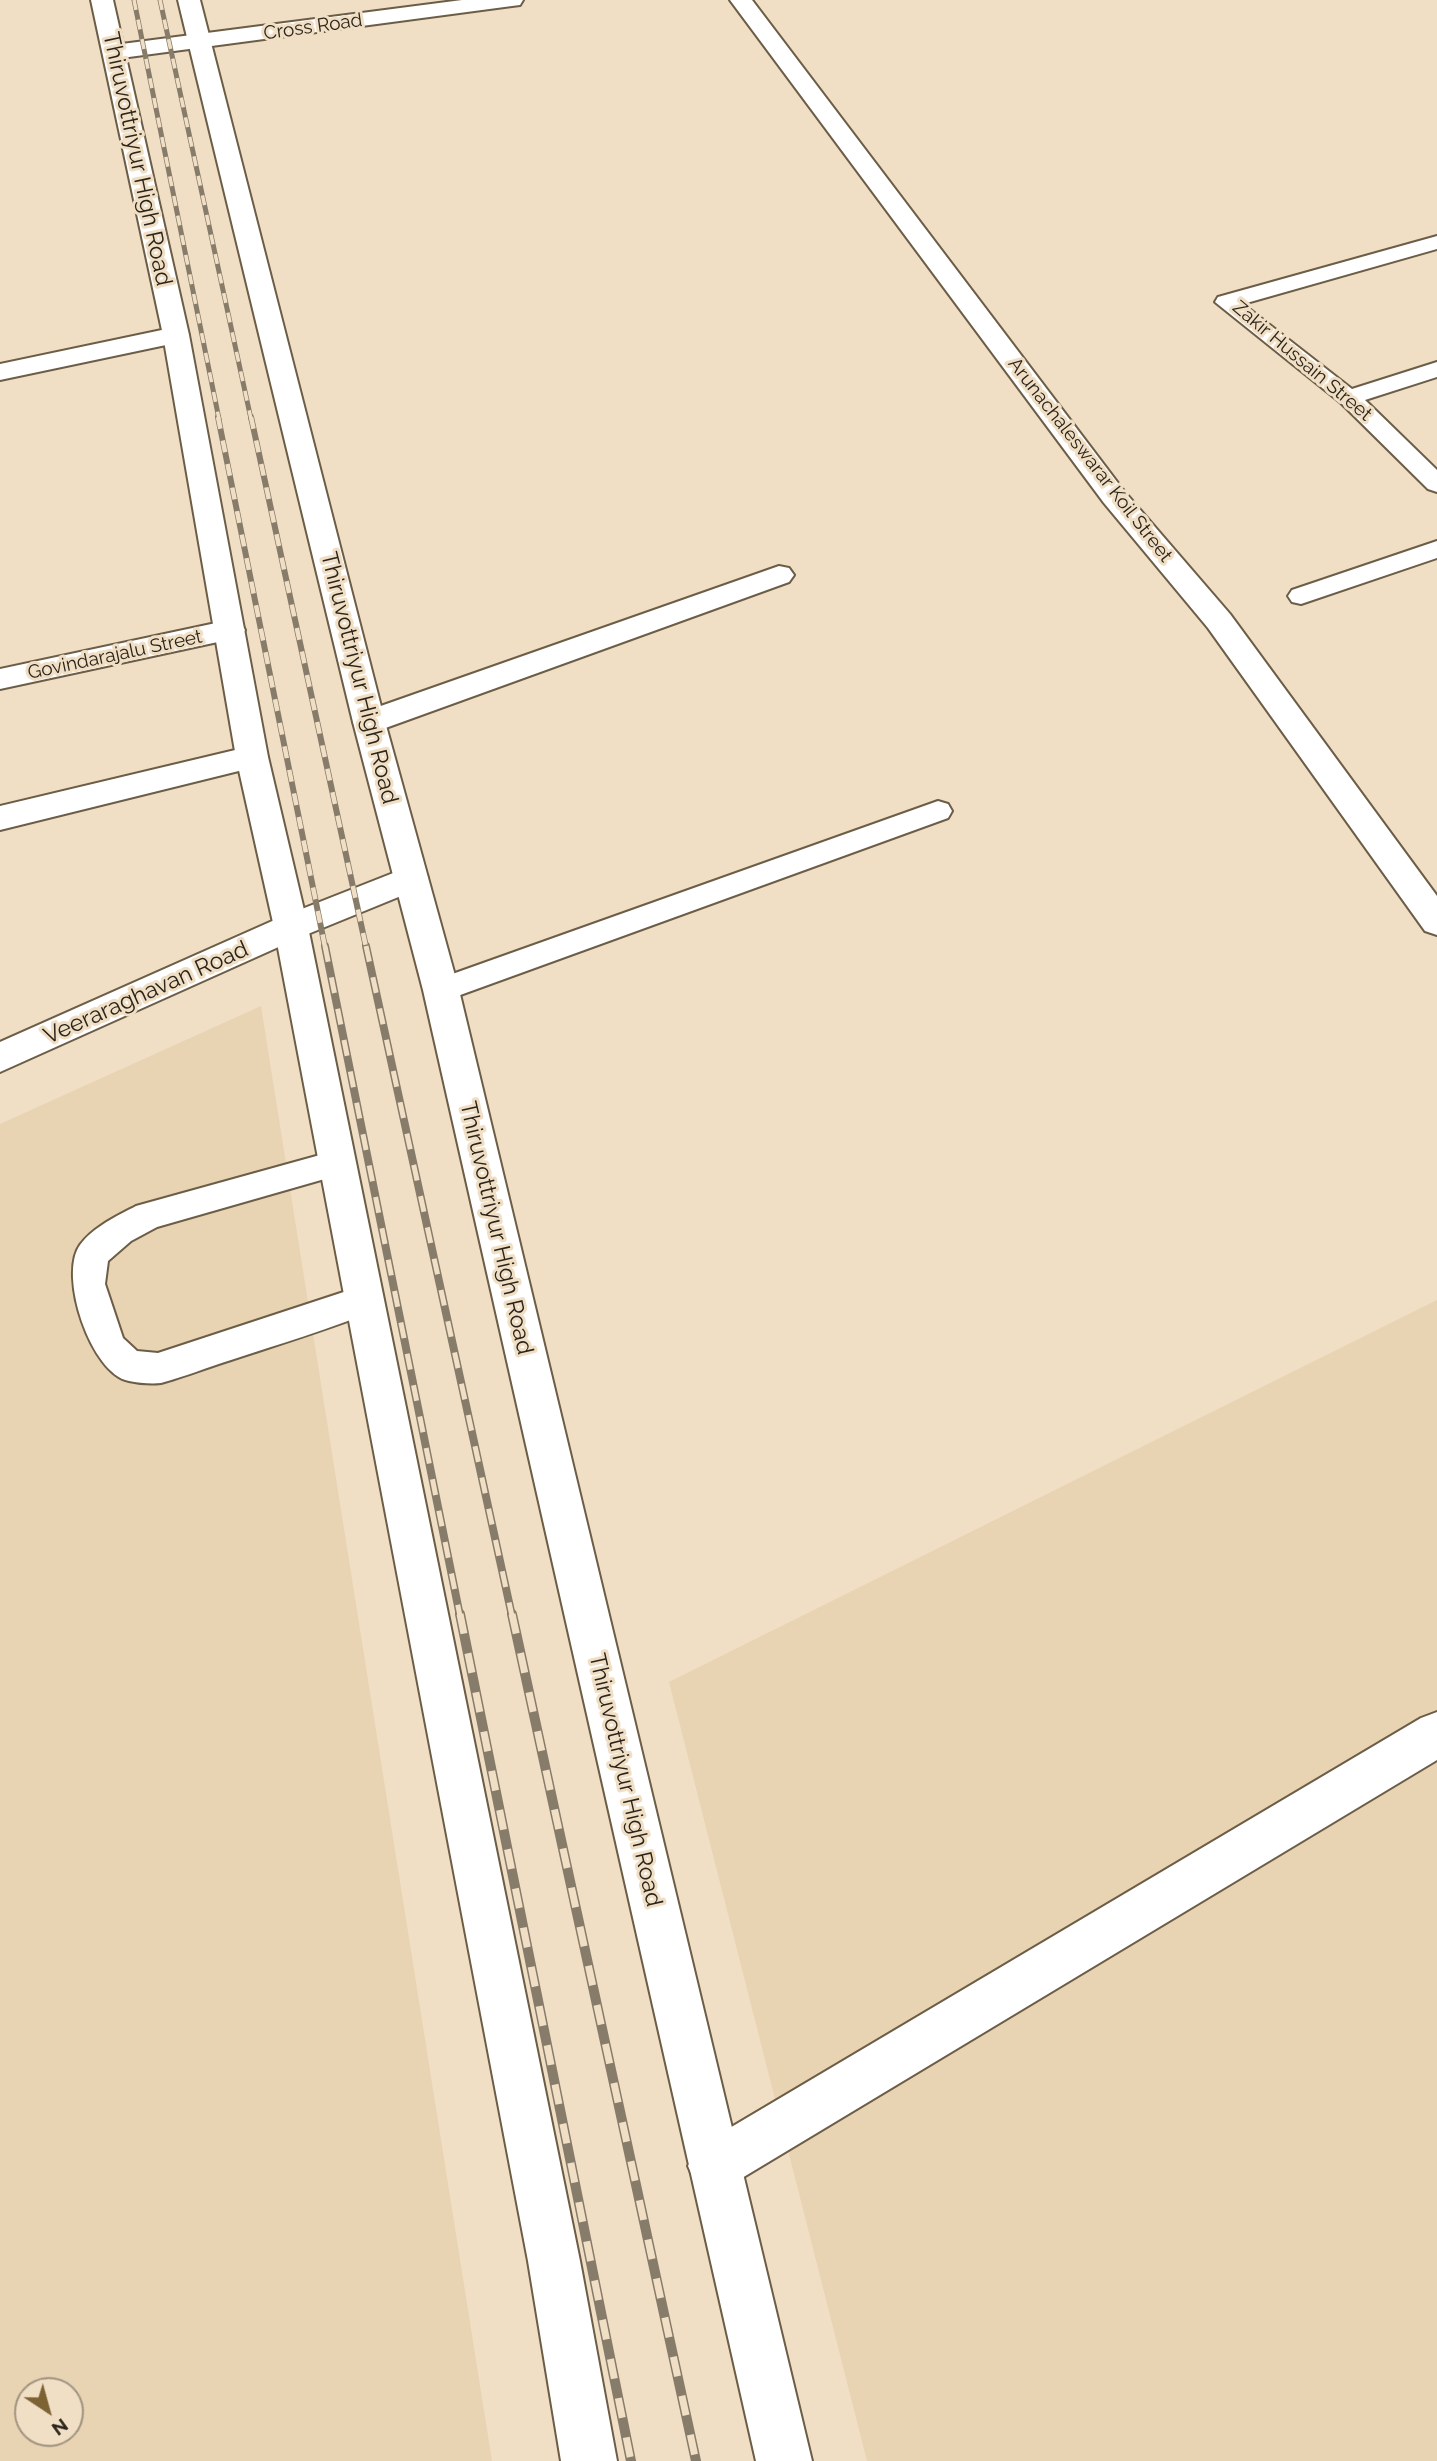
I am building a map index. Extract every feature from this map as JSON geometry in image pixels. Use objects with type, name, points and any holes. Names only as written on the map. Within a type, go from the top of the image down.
[{"type":"main road","name":"Thiruvottriyur High Road","points":[[103,0],[176,335],[252,757],[291,927],[338,1163],[554,2261],[589,2461]]},
{"type":"main road","name":"Thiruvottriyur High Road","points":[[189,0],[369,722],[441,990],[784,2461]]},
{"type":"main road","name":"Cross Road","points":[[114,52],[512,0]]},
{"type":"main road","name":"Arunachaleswarar Koil Street","points":[[744,1],[1114,497],[1219,621],[1437,922]]},
{"type":"main road","points":[[0,372],[176,335]]},
{"type":"main road","points":[[369,722],[779,575]]},
{"type":"main road","name":"Govindarajalu Street","points":[[0,679],[230,630]]},
{"type":"main road","points":[[0,818],[252,757]]},
{"type":"main road","name":"Veeraraghavan Road","points":[[0,1058],[291,927],[411,878]]},
{"type":"main road","points":[[714,2166],[1437,1734]]},
{"type":"lane","name":"Zakir Hussain Street","points":[[1437,243],[1226,302],[1349,398],[1437,484]]},
{"type":"lane","points":[[1349,398],[1437,369]]},
{"type":"lane","points":[[1301,596],[1437,549]]},
{"type":"lane","points":[[441,990],[938,811]]},
{"type":"lane","points":[[338,1163],[148,1216],[119,1231],[92,1254],[88,1283],[109,1346],[128,1366],[158,1368],[365,1300]]},
{"type":"shaded area","points":[[261,1006],[492,2461],[0,2461],[0,1124]]},
{"type":"shaded area","points":[[1437,1300],[1437,2461],[867,2461],[669,1682]]},
{"type":"railway","points":[[134,0],[219,419]]},
{"type":"railway","points":[[160,0],[251,419]]},
{"type":"railway","points":[[218,417],[325,947]]},
{"type":"railway","points":[[251,417],[366,947]]},
{"type":"railway","points":[[325,946],[460,1616]]},
{"type":"railway","points":[[366,946],[512,1616]]},
{"type":"railway","points":[[460,1614],[631,2461]]},
{"type":"railway","points":[[512,1614],[696,2461]]}]
